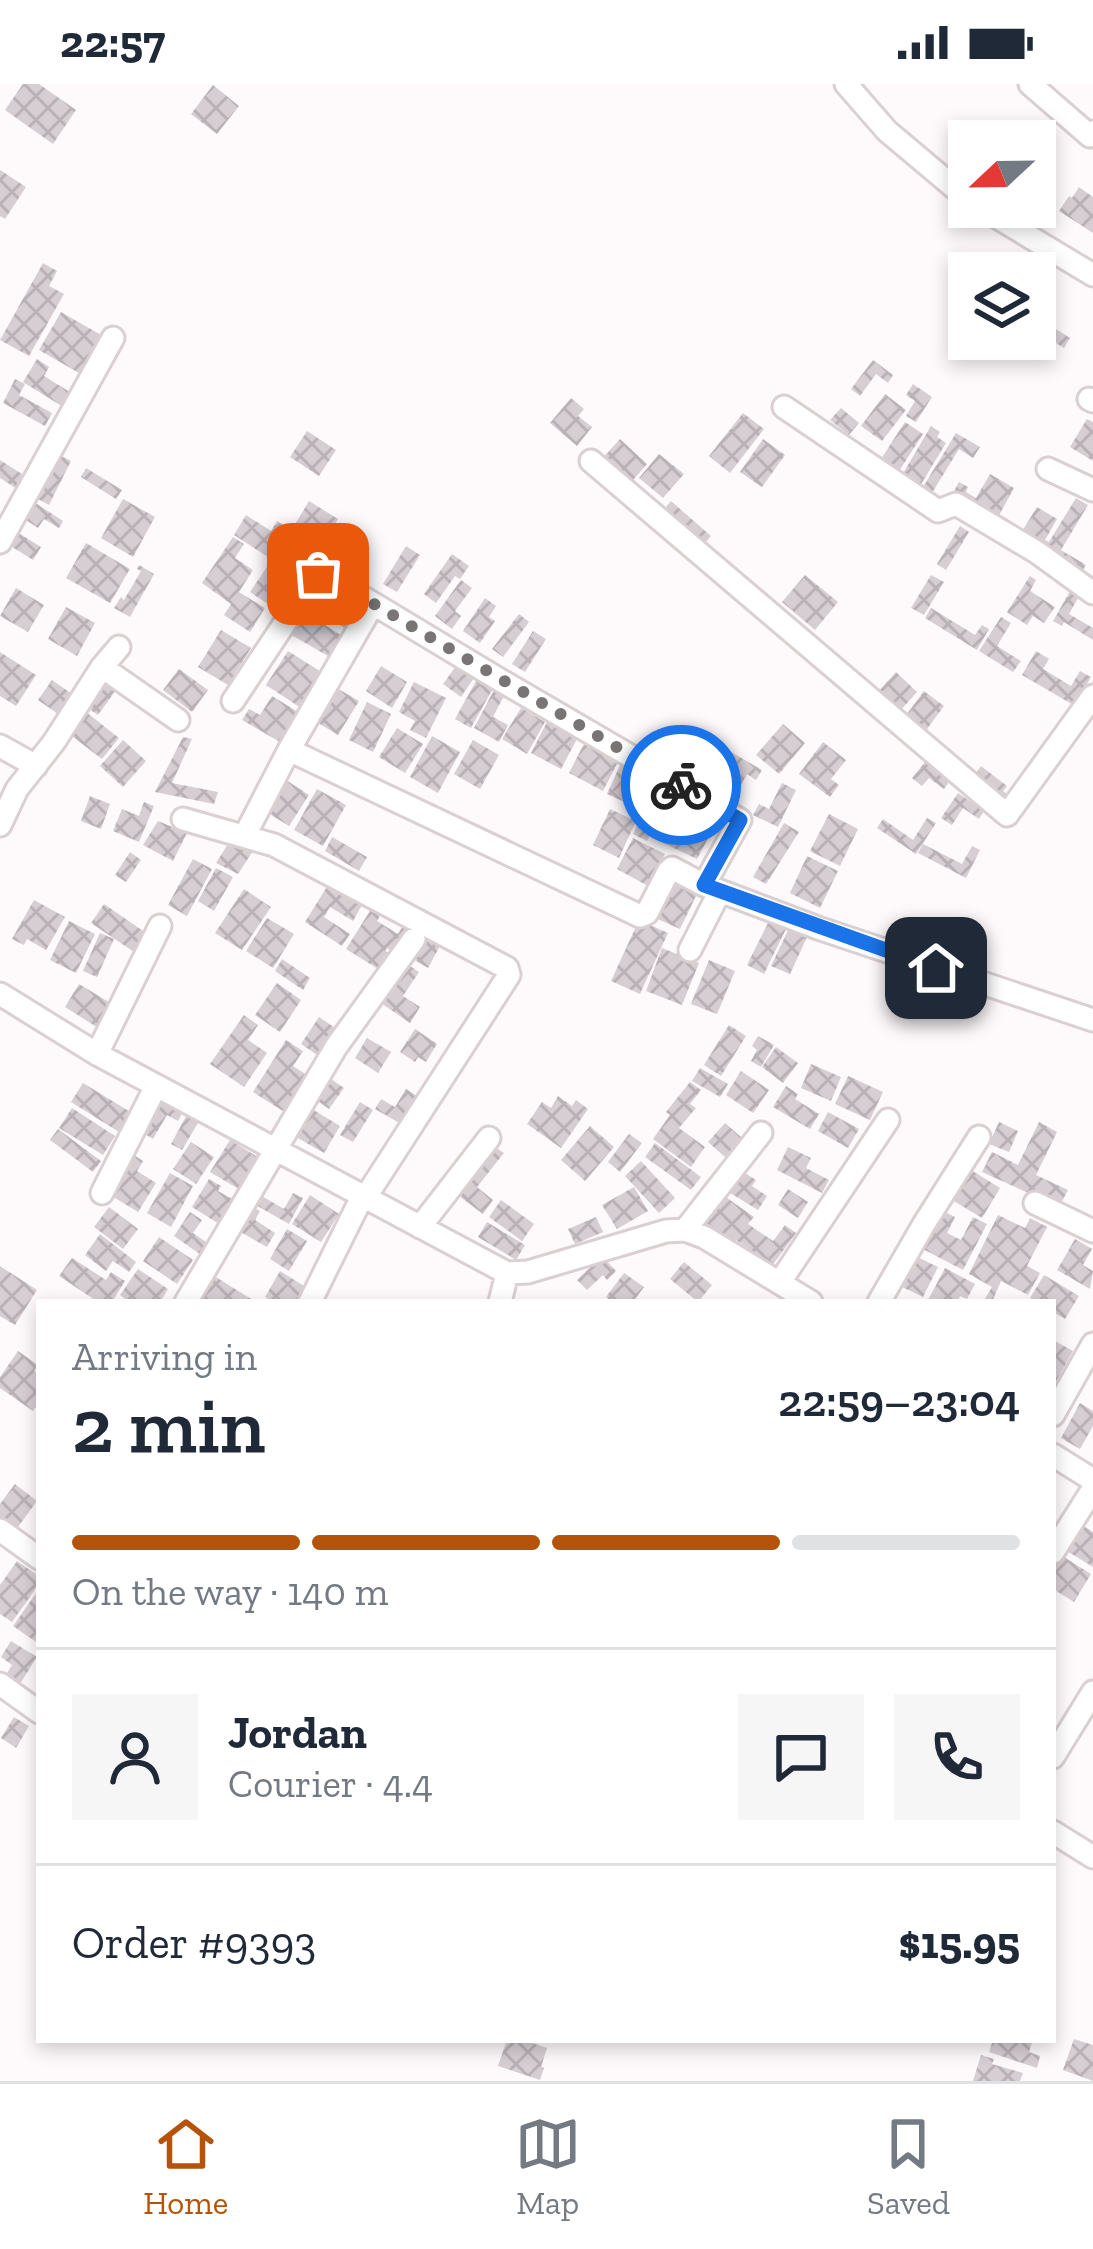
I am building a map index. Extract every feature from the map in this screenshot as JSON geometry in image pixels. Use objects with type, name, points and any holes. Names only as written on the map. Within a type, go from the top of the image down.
[{"type":"street","points":[[846,84],[887,131],[948,182]]},
{"type":"street","points":[[1030,84],[1090,136],[1093,132]]},
{"type":"street","points":[[1015,228],[1093,275]]},
{"type":"street","points":[[0,542],[113,338]]},
{"type":"street","points":[[784,407],[938,511],[956,504],[1093,593]]},
{"type":"street","points":[[592,461],[1006,815],[1093,696]]},
{"type":"street","points":[[1048,469],[1093,490]]},
{"type":"street","points":[[233,701],[318,574],[323,574],[740,820],[690,950]]},
{"type":"street","points":[[245,835],[374,604]]},
{"type":"street","points":[[0,825],[17,789],[119,647]]},
{"type":"street","points":[[102,667],[178,720]]},
{"type":"street","points":[[0,746],[36,766]]},
{"type":"street","points":[[289,750],[640,916],[647,913],[672,868],[818,928],[1093,1020]]},
{"type":"street","points":[[183,819],[274,844],[508,968],[508,975],[364,1198],[312,1299]]},
{"type":"street","points":[[97,1054],[160,926]]},
{"type":"street","points":[[188,1299],[336,1047],[414,939]]},
{"type":"street","points":[[0,994],[97,1054],[507,1273],[527,1272],[666,1231],[685,1230],[806,1299]]},
{"type":"street","points":[[102,1193],[156,1086]]},
{"type":"street","points":[[780,1282],[888,1120]]},
{"type":"street","points":[[685,1230],[761,1132]]},
{"type":"street","points":[[881,1299],[979,1137]]},
{"type":"street","points":[[420,1227],[489,1138]]},
{"type":"street","points":[[1035,1203],[1093,1231]]},
{"type":"street","points":[[501,1299],[507,1273]]},
{"type":"street","points":[[1056,1410],[1093,1345]]},
{"type":"street","points":[[1056,1457],[1093,1484],[1056,1547]]},
{"type":"street","points":[[0,1530],[36,1556]]},
{"type":"street","points":[[0,1684],[36,1710]]},
{"type":"street","points":[[1056,1752],[1093,1692]]},
{"type":"street","points":[[1056,1834],[1093,1857]]},
{"type":"building","points":[[23,84],[39,84],[76,110],[53,144],[5,110]]},
{"type":"building","points":[[213,85],[239,106],[217,134],[191,114]]},
{"type":"building","points":[[0,170],[26,187],[5,219],[0,216]]},
{"type":"building","points":[[1079,187],[1093,197],[1093,233],[1059,211]]},
{"type":"building","points":[[43,263],[57,271],[49,286],[64,294],[29,356],[0,340]]},
{"type":"building","points":[[61,312],[101,335],[79,373],[39,350]]},
{"type":"building","points":[[1056,329],[1070,338],[1064,348],[1056,343]]},
{"type":"building","points":[[37,359],[49,367],[44,376],[73,394],[65,408],[23,382]]},
{"type":"building","points":[[873,360],[893,375],[888,383],[876,374],[860,396],[851,389]]},
{"type":"building","points":[[15,379],[25,384],[19,395],[52,413],[45,426],[3,403]]},
{"type":"building","points":[[913,384],[932,397],[916,422],[906,416],[915,401],[906,395]]},
{"type":"building","points":[[885,394],[906,410],[882,441],[861,426]]},
{"type":"building","points":[[571,398],[584,409],[578,416],[592,427],[577,446],[550,423]]},
{"type":"building","points":[[841,408],[859,423],[849,435],[830,420]]},
{"type":"building","points":[[743,413],[764,429],[730,473],[709,456]]},
{"type":"building","points":[[1087,419],[1093,422],[1093,461],[1070,447]]},
{"type":"building","points":[[905,422],[923,434],[899,471],[881,459]]},
{"type":"building","points":[[931,426],[946,443],[920,486],[902,475]]},
{"type":"building","points":[[307,431],[336,450],[319,476],[290,457]]},
{"type":"building","points":[[956,433],[980,447],[973,458],[959,449],[932,493],[923,487]]},
{"type":"building","points":[[620,439],[647,464],[627,487],[599,462]]},
{"type":"building","points":[[763,439],[785,455],[762,487],[740,472]]},
{"type":"building","points":[[58,454],[71,461],[49,505],[36,498]]},
{"type":"building","points":[[659,454],[684,474],[663,498],[639,478]]},
{"type":"building","points":[[0,460],[25,476],[17,489],[0,478]]},
{"type":"building","points":[[86,468],[122,490],[116,499],[81,477]]},
{"type":"building","points":[[990,474],[1014,488],[997,519],[952,495],[959,482],[976,498]]},
{"type":"building","points":[[1076,498],[1088,505],[1061,550],[1086,565],[1081,573],[1021,533],[1037,507],[1057,519],[1045,540],[1049,542]]},
{"type":"building","points":[[123,499],[155,517],[133,557],[101,538]]},
{"type":"building","points":[[309,501],[338,519],[309,568],[279,551]]},
{"type":"building","points":[[671,501],[711,536],[700,549],[660,514]]},
{"type":"building","points":[[34,502],[63,521],[59,528],[44,519],[38,528],[23,518]]},
{"type":"building","points":[[246,515],[271,531],[277,521],[290,529],[271,559],[234,535]]},
{"type":"building","points":[[960,526],[969,532],[946,570],[937,564]]},
{"type":"building","points":[[17,532],[41,547],[33,560],[9,545]]},
{"type":"building","points":[[233,537],[244,544],[235,558],[253,570],[239,592],[265,608],[250,632],[224,615],[231,604],[202,583]]},
{"type":"building","points":[[86,543],[130,569],[110,603],[66,578]]},
{"type":"building","points":[[406,546],[420,555],[397,592],[383,584]]},
{"type":"building","points":[[452,554],[469,566],[460,579],[455,576],[436,603],[424,594]]},
{"type":"building","points":[[139,565],[154,574],[130,617],[114,608],[141,571]]},
{"type":"building","points":[[267,567],[293,585],[277,610],[250,592]]},
{"type":"building","points":[[805,575],[838,602],[815,630],[782,602]]},
{"type":"building","points":[[931,575],[944,582],[924,615],[911,608]]},
{"type":"building","points":[[1030,576],[1036,580],[1030,591],[1055,607],[1044,623],[1033,616],[1027,625],[1007,612]]},
{"type":"building","points":[[461,580],[472,588],[455,611],[461,616],[452,629],[435,616]]},
{"type":"building","points":[[326,583],[364,608],[349,631],[311,606]]},
{"type":"building","points":[[1073,586],[1082,591],[1069,614],[1093,628],[1093,640],[1064,622],[1062,626],[1053,621]]},
{"type":"building","points":[[16,588],[44,605],[28,632],[0,616]]},
{"type":"building","points":[[485,598],[496,606],[489,617],[495,621],[480,643],[463,631]]},
{"type":"building","points":[[66,607],[95,623],[77,656],[48,639]]},
{"type":"building","points":[[931,608],[975,635],[982,625],[989,629],[977,650],[925,618]]},
{"type":"building","points":[[302,611],[346,638],[333,659],[288,633]]},
{"type":"building","points":[[519,614],[529,622],[503,657],[492,649]]},
{"type":"building","points":[[1001,617],[1011,623],[997,646],[1021,661],[1013,672],[979,651]]},
{"type":"building","points":[[221,630],[251,648],[228,685],[198,667]]},
{"type":"building","points":[[533,631],[546,639],[525,672],[512,664]]},
{"type":"building","points":[[288,651],[323,673],[301,708],[266,685]]},
{"type":"building","points":[[1036,651],[1049,659],[1043,669],[1071,686],[1080,671],[1091,677],[1075,706],[1022,675]]},
{"type":"building","points":[[0,652],[36,675],[16,706],[0,696]]},
{"type":"building","points":[[381,666],[407,682],[392,708],[366,691]]},
{"type":"building","points":[[456,666],[474,678],[461,697],[443,684]]},
{"type":"building","points":[[179,669],[208,690],[192,712],[163,690]]},
{"type":"building","points":[[896,672],[917,692],[899,712],[878,692]]},
{"type":"building","points":[[110,679],[119,686],[98,715],[88,708]]},
{"type":"building","points":[[52,680],[75,696],[61,716],[38,700]]},
{"type":"building","points":[[476,681],[492,690],[471,728],[455,719]]},
{"type":"building","points":[[414,682],[446,698],[426,738],[410,730],[415,721],[399,712]]},
{"type":"building","points":[[330,684],[359,701],[338,735],[310,718]]},
{"type":"building","points":[[495,688],[505,694],[493,717],[508,725],[499,742],[474,728]]},
{"type":"building","points":[[924,691],[944,706],[924,733],[904,718]]},
{"type":"building","points":[[272,696],[298,712],[280,742],[242,720],[249,709],[260,715]]},
{"type":"building","points":[[367,702],[391,714],[373,752],[349,740]]},
{"type":"building","points":[[521,708],[545,722],[527,754],[502,739]]},
{"type":"building","points":[[86,712],[119,738],[102,759],[69,734]]},
{"type":"building","points":[[548,720],[578,737],[561,769],[531,753]]},
{"type":"building","points":[[783,724],[805,743],[779,774],[756,755]]},
{"type":"building","points":[[683,725],[693,731],[677,759],[666,753]]},
{"type":"building","points":[[397,728],[423,744],[405,773],[379,757]]},
{"type":"building","points":[[432,736],[460,752],[438,793],[410,777]]},
{"type":"building","points":[[183,737],[192,739],[172,783],[218,792],[214,804],[155,792]]},
{"type":"building","points":[[123,740],[146,761],[123,787],[100,766]]},
{"type":"building","points":[[473,740],[499,755],[480,789],[454,774]]},
{"type":"building","points":[[586,740],[620,758],[603,791],[569,773]]},
{"type":"building","points":[[823,742],[846,760],[831,779],[839,785],[830,797],[799,774]]},
{"type":"building","points":[[724,748],[762,770],[756,780],[747,774],[737,792],[708,775]]},
{"type":"building","points":[[925,762],[949,782],[944,789],[929,778],[922,786],[912,778]]},
{"type":"building","points":[[621,763],[652,777],[638,808],[607,794]]},
{"type":"building","points":[[981,766],[1007,786],[1003,791],[1011,797],[1007,803],[973,777]]},
{"type":"building","points":[[280,776],[309,795],[289,826],[260,808]]},
{"type":"building","points":[[663,777],[687,801],[679,816],[651,801]]},
{"type":"building","points":[[782,783],[796,790],[778,827],[753,815],[759,804],[769,809]]},
{"type":"building","points":[[317,789],[346,805],[323,846],[294,830]]},
{"type":"building","points":[[958,793],[984,811],[979,819],[963,808],[952,825],[941,818]]},
{"type":"building","points":[[696,795],[723,810],[697,859],[659,841],[666,827],[657,822],[647,841],[633,834],[649,803],[682,821]]},
{"type":"building","points":[[90,796],[110,804],[101,829],[81,821]]},
{"type":"building","points":[[144,802],[154,806],[139,842],[113,831],[122,809],[139,816]]},
{"type":"building","points":[[610,809],[636,821],[619,858],[593,845]]},
{"type":"building","points":[[829,814],[858,829],[840,866],[810,851]]},
{"type":"building","points":[[927,818],[936,823],[916,854],[877,828],[883,819],[913,840]]},
{"type":"building","points":[[158,821],[187,833],[173,861],[143,845]]},
{"type":"building","points":[[784,823],[799,832],[766,884],[753,877]]},
{"type":"building","points":[[332,837],[367,857],[359,871],[325,851]]},
{"type":"building","points":[[232,838],[253,851],[238,874],[216,863]]},
{"type":"building","points":[[633,838],[665,854],[648,886],[617,869]]},
{"type":"building","points":[[923,844],[962,864],[972,846],[980,850],[966,878],[918,853]]},
{"type":"building","points":[[130,852],[141,860],[126,882],[115,875]]},
{"type":"building","points":[[807,856],[838,871],[820,908],[790,893]]},
{"type":"building","points":[[193,859],[212,869],[187,916],[168,905]]},
{"type":"building","points":[[216,868],[233,877],[214,911],[198,901]]},
{"type":"building","points":[[669,879],[698,892],[680,929],[653,917]]},
{"type":"building","points":[[328,885],[362,905],[353,921],[330,907],[324,917],[350,934],[342,946],[305,922]]},
{"type":"building","points":[[244,889],[271,907],[242,950],[215,933]]},
{"type":"building","points":[[34,900],[65,917],[46,950],[27,939],[24,945],[12,939]]},
{"type":"building","points":[[375,903],[384,909],[377,921],[398,934],[408,917],[421,925],[402,957],[387,948],[394,956],[383,972],[346,949]]},
{"type":"building","points":[[104,904],[149,935],[137,954],[91,923]]},
{"type":"building","points":[[267,918],[294,934],[273,968],[246,951]]},
{"type":"building","points":[[770,919],[787,927],[764,974],[747,965]]},
{"type":"building","points":[[639,920],[668,933],[640,994],[611,981]]},
{"type":"building","points":[[69,921],[95,934],[76,973],[50,960]]},
{"type":"building","points":[[790,926],[808,935],[790,974],[771,966]]},
{"type":"building","points":[[100,933],[114,939],[97,977],[83,971]]},
{"type":"building","points":[[426,936],[441,944],[428,968],[413,959]]},
{"type":"building","points":[[662,948],[699,963],[682,1005],[646,991]]},
{"type":"building","points":[[282,959],[310,978],[303,990],[275,971]]},
{"type":"building","points":[[709,960],[735,971],[717,1014],[691,1004]]},
{"type":"building","points":[[403,961],[419,972],[403,996],[420,1007],[410,1023],[378,1001]]},
{"type":"building","points":[[277,983],[301,1000],[280,1032],[255,1015]]},
{"type":"building","points":[[79,984],[117,1007],[103,1031],[65,1007]]},
{"type":"building","points":[[244,1015],[258,1025],[248,1040],[267,1053],[244,1087],[210,1064]]},
{"type":"building","points":[[319,1017],[341,1032],[323,1059],[301,1044]]},
{"type":"building","points":[[729,1025],[746,1036],[721,1076],[704,1065]]},
{"type":"building","points":[[415,1029],[437,1044],[426,1062],[418,1057],[415,1062],[400,1052]]},
{"type":"building","points":[[758,1036],[774,1045],[761,1067],[751,1061]]},
{"type":"building","points":[[367,1038],[391,1052],[378,1073],[355,1058]]},
{"type":"building","points":[[286,1040],[303,1051],[293,1066],[310,1077],[286,1113],[253,1092]]},
{"type":"building","points":[[776,1047],[798,1063],[783,1083],[762,1067]]},
{"type":"building","points":[[811,1064],[841,1077],[831,1101],[801,1088]]},
{"type":"building","points":[[700,1068],[728,1084],[720,1097],[692,1081]]},
{"type":"building","points":[[741,1071],[769,1090],[753,1113],[726,1095]]},
{"type":"building","points":[[848,1076],[883,1092],[870,1120],[835,1104]]},
{"type":"building","points":[[331,1079],[344,1088],[329,1109],[316,1100]]},
{"type":"building","points":[[690,1082],[701,1090],[690,1104],[696,1108],[679,1128],[705,1147],[691,1167],[653,1139],[670,1115],[666,1112]]},
{"type":"building","points":[[83,1083],[132,1113],[119,1132],[71,1102]]},
{"type":"building","points":[[786,1086],[798,1094],[795,1099],[819,1114],[810,1129],[773,1107]]},
{"type":"building","points":[[406,1089],[417,1096],[401,1124],[375,1109],[381,1099],[395,1107]]},
{"type":"building","points":[[558,1096],[572,1106],[576,1100],[588,1109],[561,1148],[527,1124],[542,1102],[551,1108]]},
{"type":"building","points":[[156,1097],[183,1112],[178,1121],[167,1115],[153,1139],[137,1129]]},
{"type":"building","points":[[360,1102],[373,1110],[353,1142],[340,1135]]},
{"type":"building","points":[[72,1108],[115,1136],[103,1155],[59,1128]]},
{"type":"building","points":[[190,1109],[202,1116],[182,1150],[171,1144]]},
{"type":"building","points":[[312,1109],[340,1126],[324,1153],[296,1137]]},
{"type":"building","points":[[828,1112],[859,1129],[848,1148],[818,1131]]},
{"type":"building","points":[[999,1122],[1018,1131],[1009,1152],[989,1144]]},
{"type":"building","points":[[1039,1122],[1057,1132],[1036,1175],[1068,1190],[1059,1207],[982,1172],[992,1152],[1018,1165]]},
{"type":"building","points":[[725,1123],[742,1138],[725,1157],[708,1142]]},
{"type":"building","points":[[590,1126],[614,1147],[585,1181],[561,1160]]},
{"type":"building","points":[[58,1129],[101,1161],[93,1172],[50,1140]]},
{"type":"building","points":[[629,1134],[642,1143],[620,1172],[608,1162]]},
{"type":"building","points":[[230,1140],[261,1159],[242,1191],[210,1172]]},
{"type":"building","points":[[191,1142],[214,1157],[196,1184],[173,1169]]},
{"type":"building","points":[[655,1143],[701,1177],[691,1190],[645,1157]]},
{"type":"building","points":[[492,1145],[504,1153],[477,1187],[493,1200],[483,1214],[455,1193]]},
{"type":"building","points":[[788,1147],[811,1158],[806,1168],[829,1180],[822,1193],[777,1170]]},
{"type":"building","points":[[131,1153],[143,1161],[137,1171],[156,1183],[138,1212],[107,1193]]},
{"type":"building","points":[[641,1161],[675,1198],[659,1213],[625,1176]]},
{"type":"building","points":[[740,1170],[756,1180],[752,1186],[767,1196],[758,1210],[727,1191]]},
{"type":"building","points":[[971,1170],[1000,1188],[982,1218],[952,1200]]},
{"type":"building","points":[[170,1173],[193,1186],[171,1227],[147,1213]]},
{"type":"building","points":[[209,1179],[234,1200],[224,1227],[192,1207]]},
{"type":"building","points":[[634,1187],[648,1211],[617,1229],[602,1205]]},
{"type":"building","points":[[788,1189],[808,1202],[798,1218],[778,1205]]},
{"type":"building","points":[[293,1193],[303,1198],[289,1224],[254,1204],[260,1195],[284,1209]]},
{"type":"building","points":[[720,1193],[754,1217],[748,1224],[773,1241],[785,1225],[796,1233],[772,1266],[736,1240],[732,1247],[699,1223]]},
{"type":"building","points":[[310,1195],[339,1214],[321,1242],[292,1224]]},
{"type":"building","points":[[501,1200],[534,1224],[522,1241],[489,1217]]},
{"type":"building","points":[[251,1206],[260,1211],[255,1220],[275,1233],[267,1247],[237,1230]]},
{"type":"building","points":[[109,1207],[138,1229],[123,1249],[94,1227]]},
{"type":"building","points":[[939,1209],[955,1217],[947,1233],[961,1240],[973,1217],[987,1224],[963,1270],[919,1247]]},
{"type":"building","points":[[190,1212],[202,1220],[193,1233],[212,1246],[204,1257],[174,1236]]},
{"type":"building","points":[[998,1215],[1025,1228],[1030,1218],[1047,1227],[1027,1266],[1040,1273],[1028,1295],[1001,1281],[993,1299],[985,1299],[992,1287],[969,1274]]},
{"type":"building","points":[[596,1217],[603,1232],[575,1244],[568,1229]]},
{"type":"building","points":[[487,1222],[525,1245],[516,1260],[478,1237]]},
{"type":"building","points":[[287,1229],[307,1241],[289,1271],[270,1259]]},
{"type":"building","points":[[100,1234],[136,1262],[129,1272],[113,1261],[106,1271],[85,1255]]},
{"type":"building","points":[[159,1237],[193,1260],[177,1284],[143,1261]]},
{"type":"building","points":[[1075,1239],[1092,1249],[1083,1265],[1093,1271],[1090,1289],[1057,1270]]},
{"type":"building","points":[[913,1255],[938,1267],[923,1297],[898,1285]]},
{"type":"building","points":[[602,1256],[616,1271],[607,1280],[603,1275],[587,1290],[577,1280]]},
{"type":"building","points":[[72,1258],[106,1280],[111,1272],[125,1281],[114,1299],[94,1299],[59,1276]]},
{"type":"building","points":[[684,1262],[712,1285],[700,1299],[694,1299],[670,1279]]},
{"type":"building","points":[[0,1266],[37,1290],[15,1325],[0,1316]]},
{"type":"building","points":[[945,1268],[975,1284],[967,1299],[929,1299]]},
{"type":"building","points":[[138,1269],[168,1289],[162,1299],[120,1295]]},
{"type":"building","points":[[280,1271],[312,1291],[307,1299],[265,1297]]},
{"type":"building","points":[[624,1273],[644,1287],[635,1299],[606,1297]]},
{"type":"building","points":[[211,1274],[251,1299],[196,1299]]},
{"type":"building","points":[[1044,1275],[1079,1296],[1065,1319],[1056,1314],[1056,1299],[1030,1298]]},
{"type":"building","points":[[1056,1342],[1073,1351],[1056,1382]]},
{"type":"building","points":[[18,1351],[36,1364],[33,1411],[0,1388],[0,1377]]},
{"type":"building","points":[[1080,1403],[1093,1411],[1093,1426],[1080,1449],[1061,1438]]},
{"type":"building","points":[[15,1484],[36,1500],[15,1531],[0,1520],[0,1504]]},
{"type":"building","points":[[1078,1522],[1093,1532],[1093,1567],[1062,1548]]},
{"type":"building","points":[[1059,1554],[1091,1574],[1074,1602],[1056,1591]]},
{"type":"building","points":[[17,1561],[36,1574],[36,1588],[12,1622],[0,1614],[0,1585]]},
{"type":"building","points":[[36,1593],[36,1642],[13,1626]]},
{"type":"building","points":[[11,1641],[36,1659],[18,1687],[4,1678],[12,1665],[1,1657]]},
{"type":"building","points":[[14,1717],[29,1726],[16,1748],[1,1738]]},
{"type":"building","points":[[1074,2039],[1093,2045],[1093,2081],[1063,2070]]},
{"type":"building","points":[[506,2043],[547,2048],[540,2080],[498,2066]]},
{"type":"building","points":[[992,2043],[1032,2043],[1029,2052],[1040,2056],[1037,2068],[989,2052]]},
{"type":"building","points":[[981,2055],[994,2059],[992,2064],[1023,2073],[1020,2081],[973,2081]]},
{"type":"way so far","points":[[318,574],[681,785]]},
{"type":"route","points":[[681,785],[740,820],[704,885],[936,968]]}]
